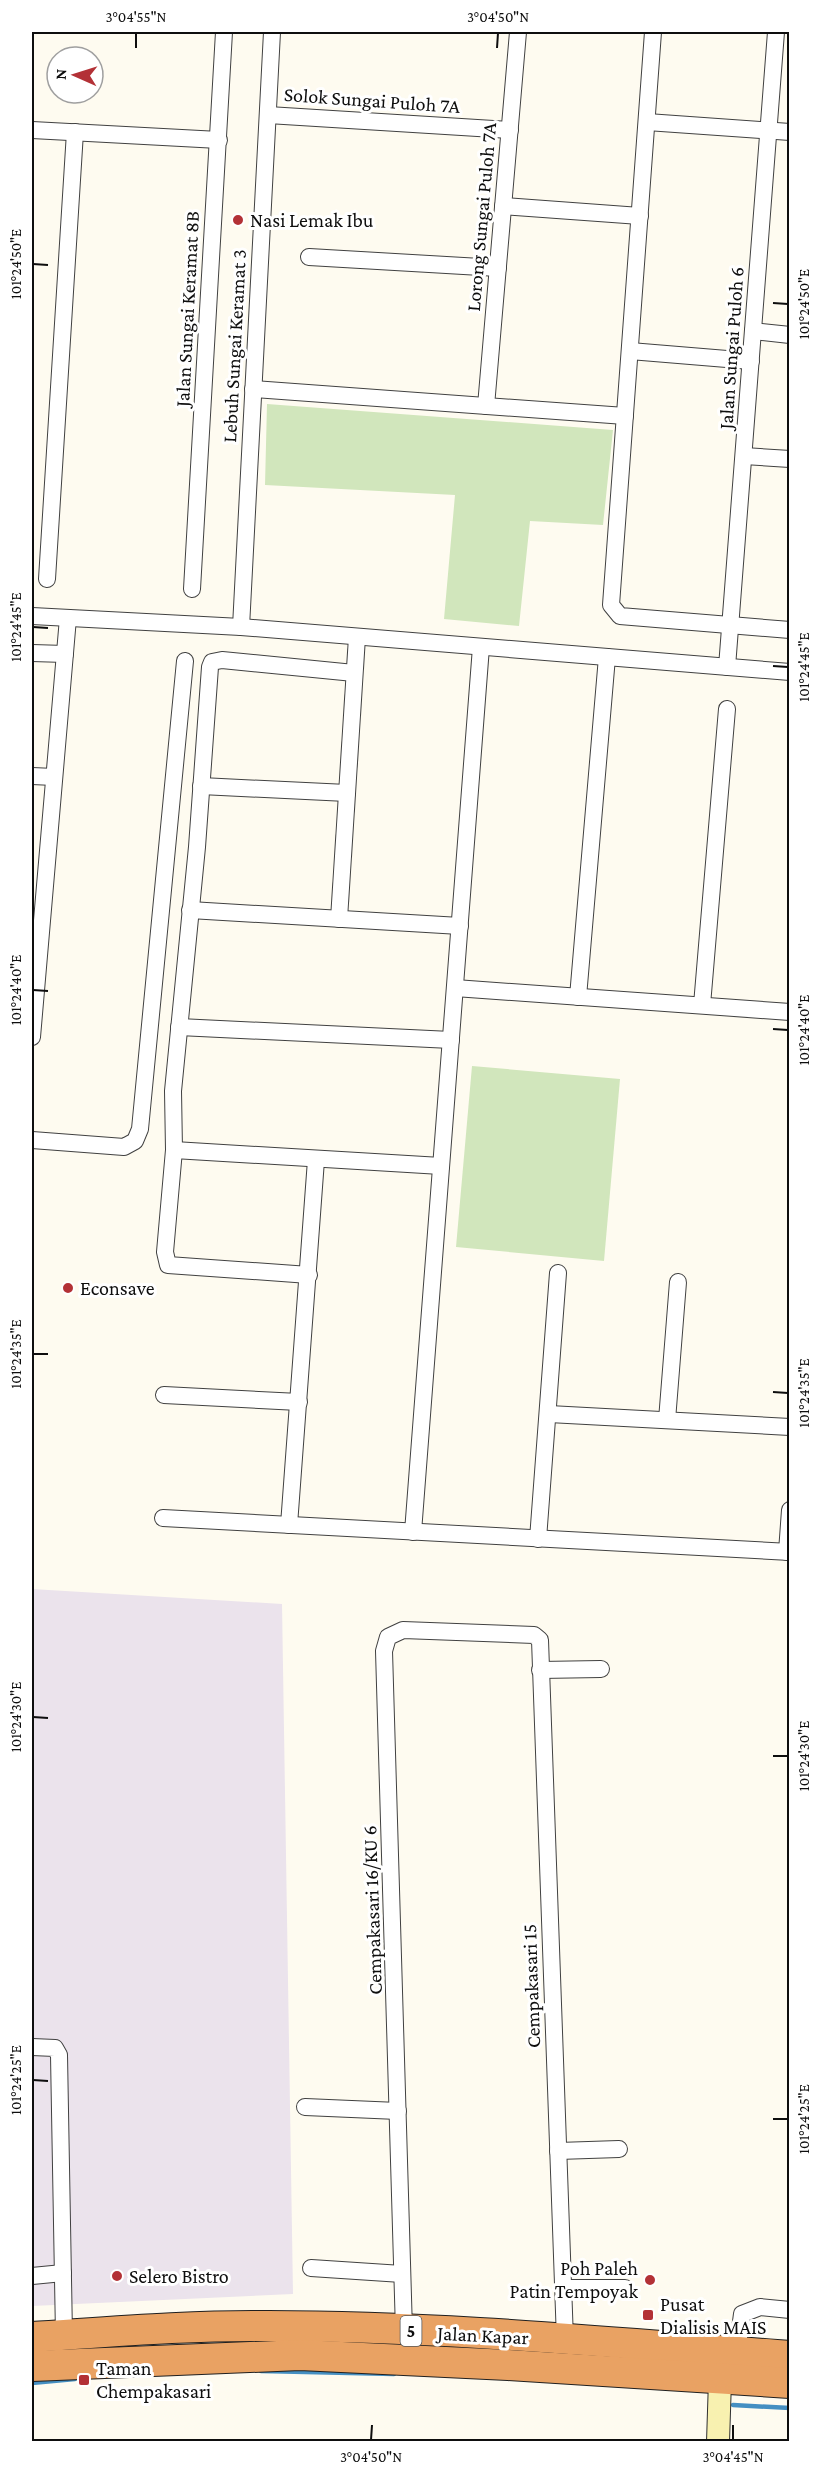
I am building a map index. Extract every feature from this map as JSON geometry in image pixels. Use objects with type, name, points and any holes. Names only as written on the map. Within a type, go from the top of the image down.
[{"type":"highway","name":"Jalan Kapar","points":[[32,2337],[264,2326],[565,2340],[789,2356]]},
{"type":"highway","name":"Jalan Kapar","points":[[32,2366],[300,2355],[508,2364],[789,2383]]},
{"type":"street","name":"Jalan Sungai Keramat 8B","points":[[192,589],[224,32]]},
{"type":"street","name":"Lebuh Sungai Keramat 3","points":[[241,627],[272,32]]},
{"type":"street","name":"Lorong Sungai Puloh 7A","points":[[486,406],[518,32]]},
{"type":"street","points":[[653,32],[611,605],[620,616],[789,630]]},
{"type":"street","name":"Jalan Sungai Puloh 6","points":[[727,667],[776,32]]},
{"type":"street","name":"Solok Sungai Puloh 7A","points":[[268,115],[510,130]]},
{"type":"street","points":[[647,122],[789,132]]},
{"type":"street","points":[[32,130],[219,140]]},
{"type":"street","points":[[47,579],[75,132]]},
{"type":"street","points":[[504,206],[640,216]]},
{"type":"street","points":[[309,257],[498,268]]},
{"type":"street","points":[[753,331],[789,335]]},
{"type":"street","points":[[630,351],[751,361]]},
{"type":"street","points":[[253,389],[625,416]]},
{"type":"street","points":[[744,456],[789,459]]},
{"type":"street","points":[[32,616],[241,627],[789,672]]},
{"type":"street","points":[[32,1026],[37,902],[54,777],[68,618]]},
{"type":"street","points":[[339,919],[357,637]]},
{"type":"street","points":[[413,1532],[481,647]]},
{"type":"street","points":[[32,653],[65,654]]},
{"type":"street","points":[[578,997],[607,657]]},
{"type":"street","points":[[309,1275],[170,1267],[165,1252],[174,1150],[173,1091],[212,662],[222,660],[354,673]]},
{"type":"street","points":[[32,1140],[124,1147],[135,1141],[140,1129],[185,661]]},
{"type":"street","points":[[702,1005],[727,709]]},
{"type":"street","points":[[32,776],[54,777]]},
{"type":"street","points":[[201,786],[347,793]]},
{"type":"street","points":[[190,910],[460,926]]},
{"type":"street","points":[[455,988],[789,1012]]},
{"type":"street","points":[[179,1027],[451,1040]]},
{"type":"street","points":[[174,1150],[441,1166]]},
{"type":"street","points":[[290,1525],[316,1160]]},
{"type":"street","points":[[538,1539],[558,1273]]},
{"type":"street","points":[[667,1420],[678,1282]]},
{"type":"street","points":[[164,1395],[298,1402]]},
{"type":"street","points":[[549,1414],[789,1427]]},
{"type":"street","points":[[163,1518],[788,1552],[789,1510]]},
{"type":"street","name":"Cempakasari 16/KU 6","points":[[404,2331],[385,1643],[394,1633],[403,1630],[534,1635]]},
{"type":"street","name":"Cempakasari 15","points":[[534,1635],[540,1640],[565,2340]]},
{"type":"street","points":[[540,1670],[601,1669]]},
{"type":"street","points":[[32,2047],[55,2048],[59,2055],[64,2335]]},
{"type":"street","points":[[305,2107],[398,2111]]},
{"type":"street","points":[[558,2151],[619,2149]]},
{"type":"street","points":[[311,2268],[402,2274]]},
{"type":"street","points":[[32,2276],[63,2273]]},
{"type":"street","points":[[563,2288],[625,2288]]},
{"type":"street","points":[[737,2352],[742,2314],[760,2307],[789,2310]]},
{"type":"street","points":[[718,2442],[720,2380]]},
{"type":"shaded area","points":[[32,1589],[282,1604],[293,2294],[32,2306]]},
{"type":"green space","points":[[267,404],[613,430],[603,525],[530,521],[519,626],[444,619],[455,495],[265,485]]},
{"type":"green space","points":[[472,1066],[620,1079],[604,1261],[456,1247]]},
{"type":"waterway","points":[[261,2371],[394,2374]]},
{"type":"waterway","points":[[32,2383],[75,2379]]},
{"type":"waterway","points":[[733,2405],[790,2408]]},
{"type":"place","name":"Nasi Lemak Ibu","points":[[238,220]]},
{"type":"place","name":"Econsave","points":[[68,1288]]},
{"type":"place","name":"Selero Bistro","points":[[117,2276]]},
{"type":"place","name":"Poh Paleh Patin Tempoyak","points":[[650,2280]]},
{"type":"place","name":"Pusat Dialisis MAIS","points":[[648,2315]]},
{"type":"place","name":"Taman Chempakasari","points":[[84,2380]]}]
